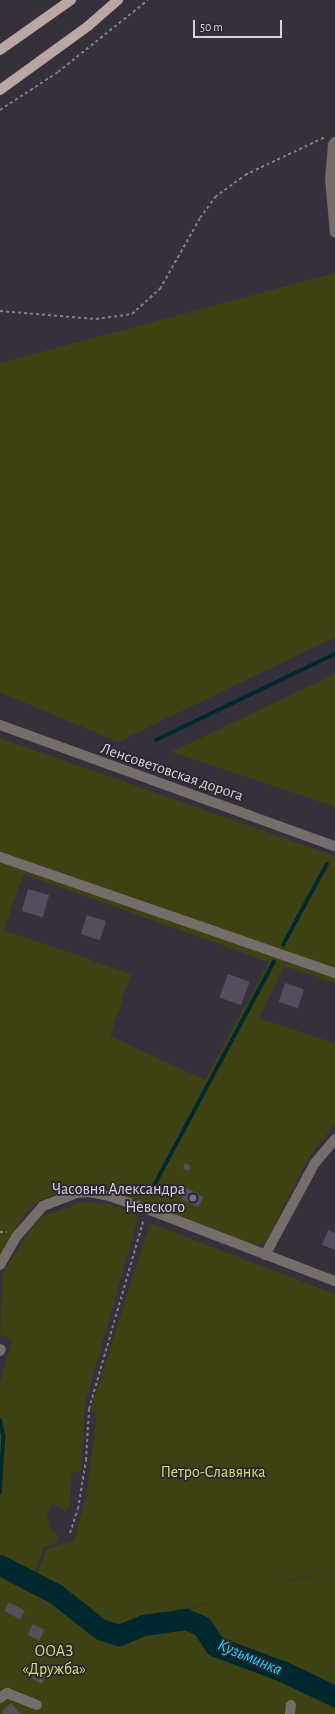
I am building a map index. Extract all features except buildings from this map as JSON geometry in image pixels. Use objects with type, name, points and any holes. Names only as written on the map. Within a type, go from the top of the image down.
[{"type":"main road","points":[[0,50],[71,0]]},
{"type":"main road","points":[[0,90],[88,26],[118,0]]},
{"type":"street","points":[[332,138],[330,179],[335,233]]},
{"type":"street","name":"Ленсоветовская дорога","points":[[0,725],[335,846]]},
{"type":"street","points":[[0,857],[335,973]]},
{"type":"street","points":[[264,1255],[315,1163],[335,1139]]},
{"type":"street","points":[[0,1265],[16,1237],[43,1206],[77,1193],[90,1192],[147,1208],[264,1255],[335,1281]]},
{"type":"street","points":[[0,1698],[7,1693],[37,1705]]},
{"type":"path","points":[[0,110],[58,72],[148,0]]},
{"type":"path","points":[[0,311],[96,319],[132,314],[160,288],[200,218],[215,197],[245,175],[332,138]]},
{"type":"path","points":[[70,1533],[81,1495],[89,1409],[147,1208]]},
{"type":"green space","points":[[335,273],[335,637],[118,742],[0,692],[0,363]]},
{"type":"green space","points":[[335,674],[335,807],[171,752]]},
{"type":"green space","points":[[0,738],[335,856],[335,983],[284,966],[259,1018],[335,1043],[335,1124],[309,1157],[265,1243],[250,1245],[103,1187],[75,1188],[42,1199],[25,1213],[0,1255]],"holes":[[[23,874],[269,962],[205,1080],[110,1036],[131,974],[4,930]]]},
{"type":"green space","points":[[81,1202],[94,1202],[119,1207],[136,1214],[138,1219],[85,1404],[81,1471],[74,1472],[71,1475],[70,1507],[65,1511],[60,1506],[51,1505],[47,1515],[50,1529],[58,1535],[57,1542],[44,1547],[33,1576],[0,1559],[0,1383],[12,1340],[0,1334],[3,1273],[31,1228],[44,1216]]},
{"type":"green space","name":"Петро-Славянка","points":[[150,1223],[335,1294],[335,1585],[335,1714],[0,1714],[0,1565],[56,1594],[100,1628],[119,1635],[144,1625],[184,1619],[180,1612],[218,1600],[126,1625],[102,1621],[36,1577],[47,1549],[74,1541],[86,1498],[97,1414],[91,1409]],"holes":[[[304,1576],[335,1585],[304,1577],[258,1589]]]},
{"type":"waterway","points":[[156,740],[335,654]]},
{"type":"waterway","points":[[283,945],[327,864]]},
{"type":"waterway","points":[[150,1193],[274,962]]},
{"type":"waterway","points":[[0,1420],[4,1436],[0,1493]]},
{"type":"waterway","name":"Кузьминка","points":[[0,1565],[56,1594],[100,1629],[119,1635],[144,1625],[185,1619],[202,1626],[215,1646],[282,1671],[335,1696]]},
{"type":"place","name":"Часовня Александра Невского","points":[[193,1198]]},
{"type":"park label","name":"ООАЗ «Дружба»","points":[[54,1660]]}]
